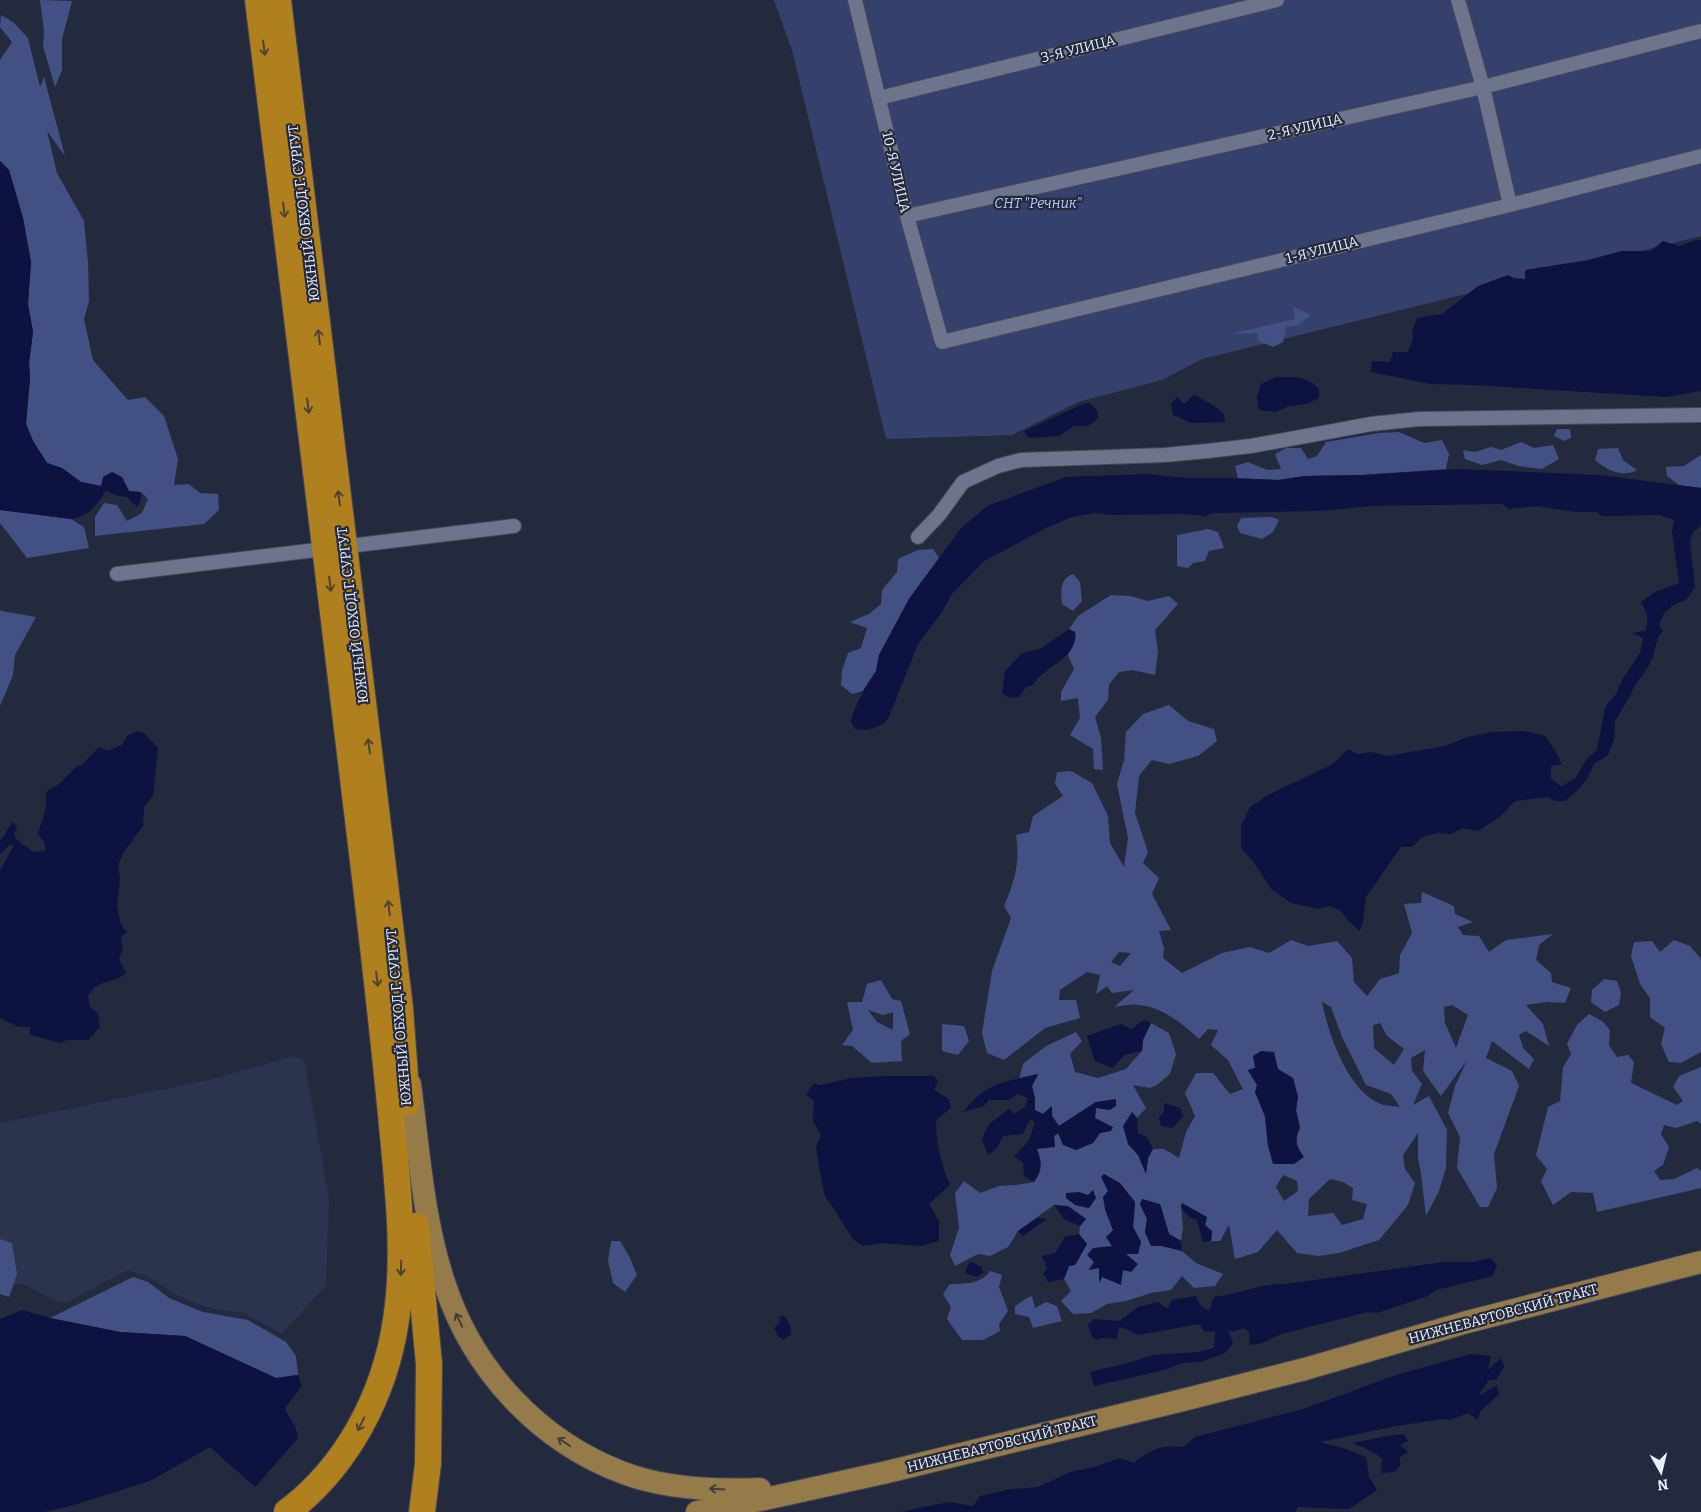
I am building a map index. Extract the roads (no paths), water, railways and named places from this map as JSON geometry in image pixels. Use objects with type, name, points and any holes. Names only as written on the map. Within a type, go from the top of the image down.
[{"type":"highway","name":"ЮЖНЫЙ ОБХОД Г. СУРГУТ","points":[[258,0],[335,548]]},
{"type":"highway","name":"ЮЖНЫЙ ОБХОД Г. СУРГУТ","points":[[278,0],[335,548],[391,1010],[430,1364],[428,1454],[423,1508]]},
{"type":"highway","name":"ЮЖНЫЙ ОБХОД Г. СУРГУТ","points":[[287,1512],[316,1486],[355,1436],[371,1406],[390,1350],[400,1288],[401,1234],[391,1010]]},
{"type":"main road","points":[[391,1010],[426,1206],[445,1285],[456,1314],[471,1344],[491,1374],[515,1402],[539,1424],[589,1457],[622,1473],[657,1482],[692,1488],[720,1490],[764,1489],[887,1472]]},
{"type":"main road","name":"НИЖНЕВАРТОВСКИЙ ТРАКТ","points":[[775,1512],[995,1462],[1127,1428],[1305,1370],[1467,1322],[1701,1262]]},
{"type":"main road","name":"НИЖНЕВАРТОВСКИЙ ТРАКТ","points":[[697,1512],[887,1472],[1305,1370]]},
{"type":"street","name":"10-Я УЛИЦА","points":[[855,0],[907,216],[942,342]]},
{"type":"street","name":"3-Я УЛИЦА","points":[[879,98],[1277,0]]},
{"type":"street","points":[[1458,0],[1483,87],[1510,204]]},
{"type":"street","name":"2-Я УЛИЦА","points":[[907,216],[1483,87],[1701,31]]},
{"type":"street","name":"1-Я УЛИЦА","points":[[942,342],[1701,156]]},
{"type":"street","points":[[918,537],[939,514],[963,482],[998,466],[1021,460],[1164,455],[1207,451],[1251,446],[1371,424],[1419,419],[1701,415]]},
{"type":"street","points":[[117,574],[514,526]]},
{"type":"park label","name":"СНТ \"Речник\"","points":[[1038,203]]}]
